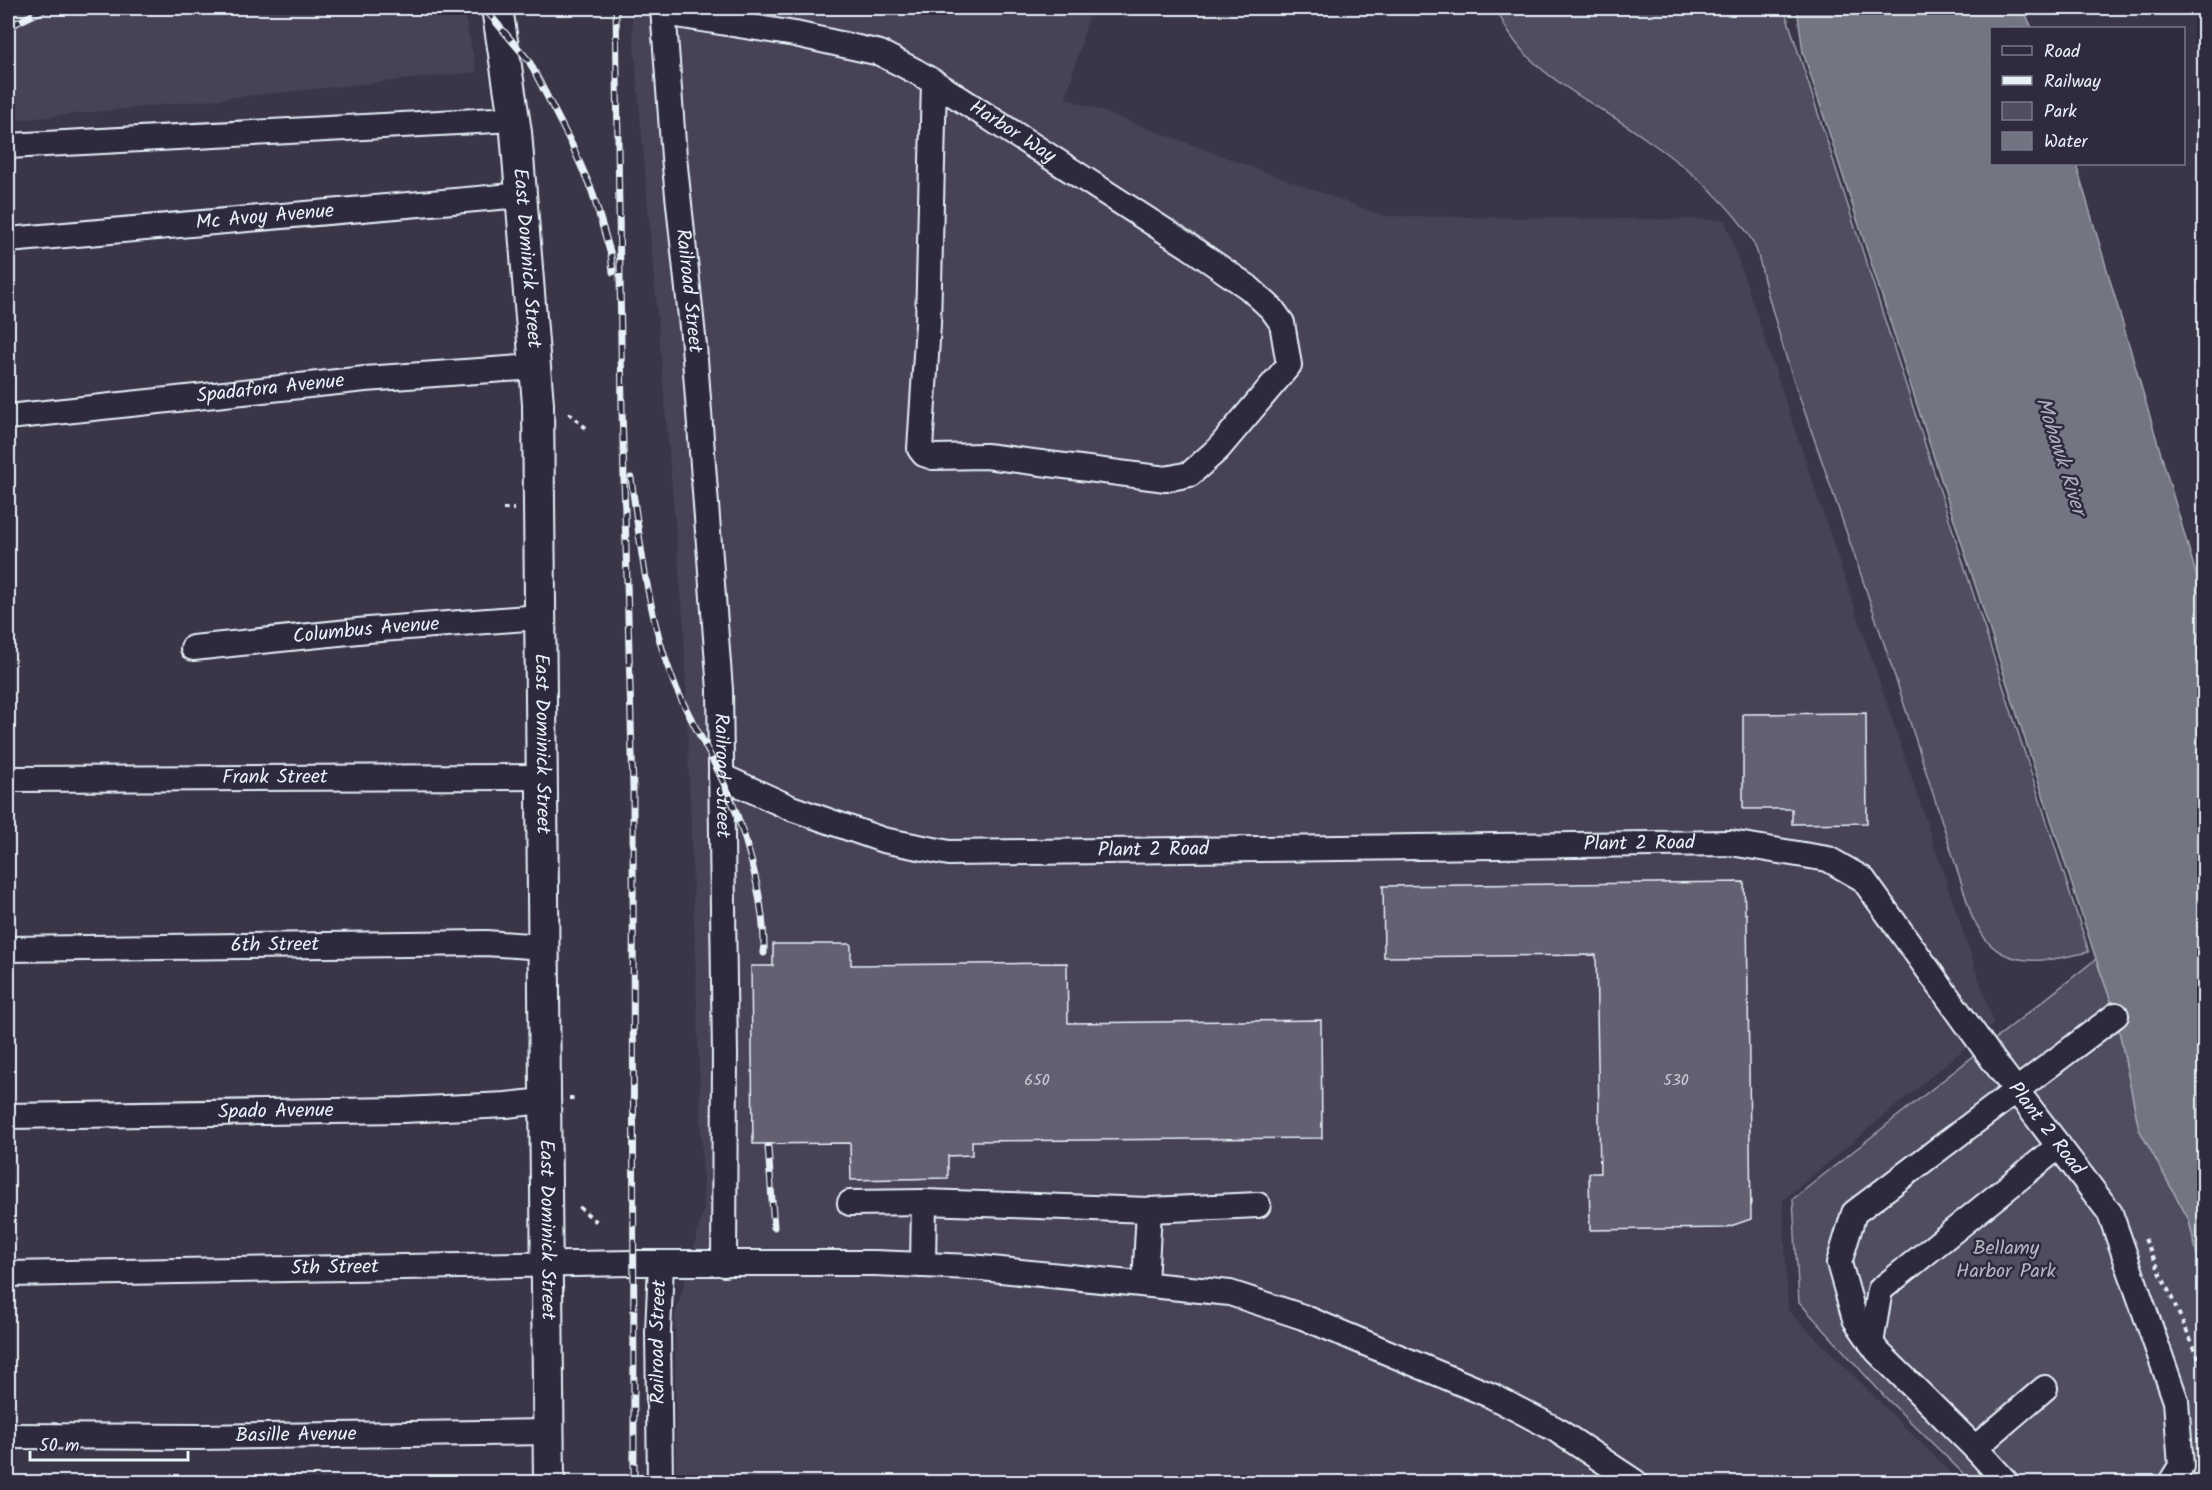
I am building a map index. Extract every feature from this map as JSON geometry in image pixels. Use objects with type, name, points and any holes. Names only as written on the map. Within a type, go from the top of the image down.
[{"type":"main road","name":"East Dominick Street","points":[[497,8],[514,119],[522,195],[538,404],[549,1482]]},
{"type":"street","name":"Harbor Way","points":[[663,10],[795,34],[880,53],[934,82],[1248,287],[1272,309],[1282,323],[1289,365],[1218,449],[1190,474],[1166,479],[987,456],[933,457],[924,454],[920,449],[928,324],[934,82]]},
{"type":"street","name":"Railroad Street","points":[[660,1482],[658,1332],[661,1264],[724,1264],[725,1055],[720,690],[694,346],[674,157],[663,10]]},
{"type":"street","points":[[8,146],[514,119]]},
{"type":"street","name":"Mc Avoy Avenue","points":[[8,240],[522,195]]},
{"type":"street","name":"Spadafora Avenue","points":[[8,417],[365,379],[535,367]]},
{"type":"street","name":"Columbus Avenue","points":[[194,648],[368,630],[540,617]]},
{"type":"street","name":"Plant 2 Road","points":[[721,776],[791,808],[883,840],[949,853],[1731,843],[1828,860],[1863,879],[2017,1091],[2110,1214],[2176,1401],[2181,1466],[2171,1482]]},
{"type":"street","name":"Frank Street","points":[[8,779],[541,777]]},
{"type":"street","name":"6th Street","points":[[8,949],[486,943],[543,947]]},
{"type":"street","points":[[2006,1482],[1975,1448],[1877,1352],[1855,1319],[1839,1263],[1854,1213],[2116,1015]]},
{"type":"street","name":"Spado Avenue","points":[[8,1116],[403,1110],[506,1106],[544,1101]]},
{"type":"street","points":[[1871,1343],[1880,1290],[2059,1146]]},
{"type":"street","points":[[923,1265],[924,1202]]},
{"type":"street","points":[[850,1203],[924,1202],[1149,1210],[1258,1205]]},
{"type":"street","points":[[1145,1284],[1149,1210]]},
{"type":"street","points":[[724,1264],[874,1263],[971,1267],[1230,1293],[1303,1317],[1492,1396],[1555,1429],[1635,1482]]},
{"type":"street","name":"5th Street","points":[[8,1274],[661,1264]]},
{"type":"street","points":[[1975,1448],[2045,1388]]},
{"type":"street","name":"Basille Avenue","points":[[8,1436],[199,1437],[548,1432]]},
{"type":"path","points":[[569,413],[586,428]]},
{"type":"path","points":[[502,509],[514,509]]},
{"type":"path","points":[[579,1207],[597,1222]]},
{"type":"path","points":[[2122,1248],[2144,1238],[2205,1369]]},
{"type":"shaded area","points":[[8,8],[463,8],[477,72],[8,121]]},
{"type":"shaded area","points":[[631,8],[1091,8],[1066,98],[1384,216],[1725,220],[1994,1024],[1783,1200],[1788,1310],[1960,1482],[676,1482],[675,1316],[704,1209],[684,628]]},
{"type":"green space","points":[[1497,8],[1784,8],[2089,952],[2049,960],[2022,960],[1997,950],[1987,941],[1972,917],[1843,521],[1788,365],[1753,242],[1719,199],[1676,160],[1540,68],[1522,51],[1508,31]]},
{"type":"green space","name":"Bellamy Harbor Park","points":[[2096,959],[2116,1015],[2139,1129],[2189,1220],[2204,1285],[2204,1482],[1972,1482],[1885,1397],[1799,1302],[1793,1199]]},
{"type":"water","name":"Mohawk River","points":[[1797,8],[2023,8],[2032,27],[1990,27],[1990,165],[2076,165],[2204,601],[2204,1286],[2189,1220],[2139,1129],[2116,1015],[1803,52]]},
{"type":"building","points":[[1866,713],[1867,823],[1792,824],[1792,809],[1743,809],[1743,714]]},
{"type":"building","points":[[1744,882],[1745,914],[1747,914],[1751,1219],[1725,1228],[1590,1230],[1589,1173],[1600,1173],[1596,955],[1384,957],[1383,886]]},
{"type":"building","points":[[773,944],[851,944],[851,965],[1067,963],[1068,1023],[1321,1020],[1322,1138],[972,1141],[972,1155],[948,1156],[948,1178],[851,1180],[850,1143],[753,1144],[751,966],[773,966]]},
{"type":"railway","points":[[8,27],[47,8]]},
{"type":"railway","points":[[484,8],[529,61],[572,145],[592,191],[611,255],[613,272]]},
{"type":"railway","points":[[616,8],[622,409],[633,789],[634,1482]]},
{"type":"railway","points":[[631,478],[642,556],[658,633],[674,683],[714,762],[737,814],[757,885],[764,953]]},
{"type":"railway","points":[[768,1147],[774,1227]]}]
